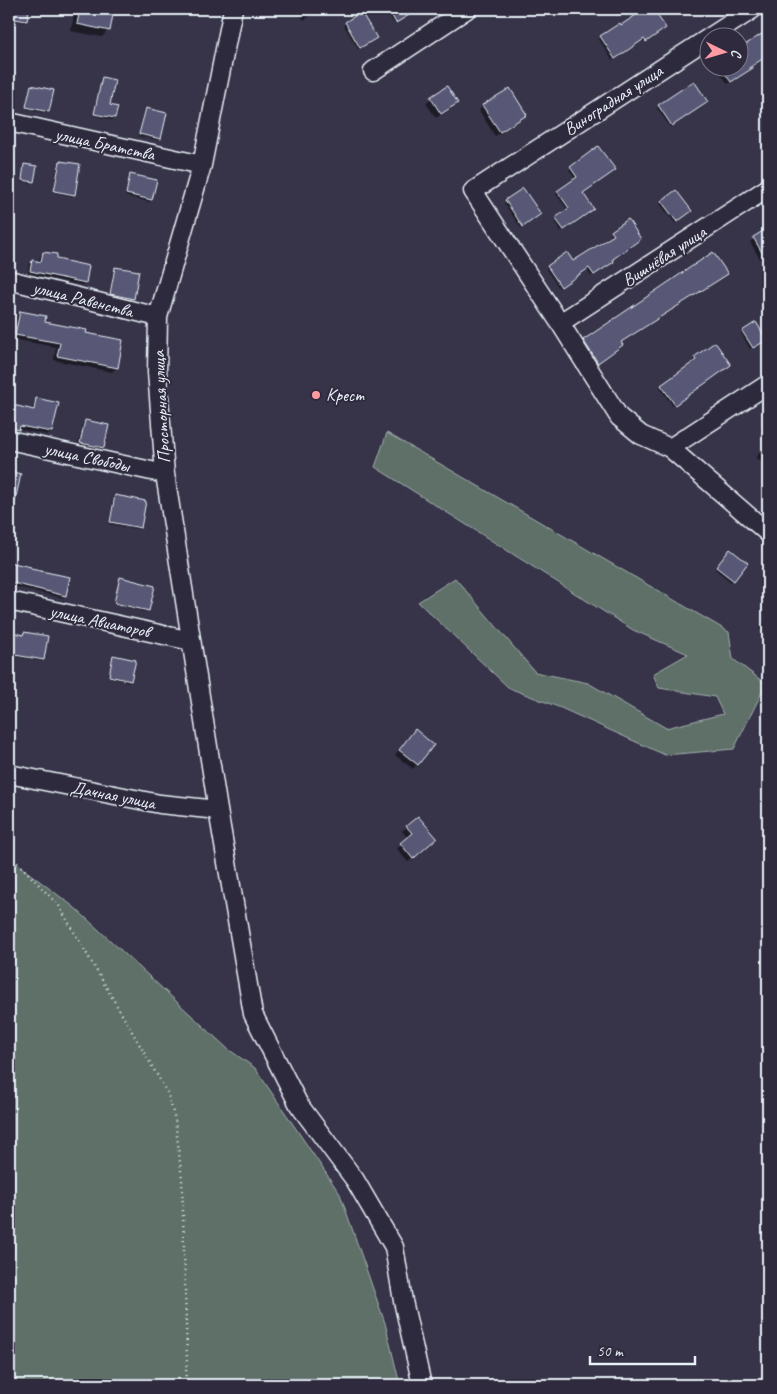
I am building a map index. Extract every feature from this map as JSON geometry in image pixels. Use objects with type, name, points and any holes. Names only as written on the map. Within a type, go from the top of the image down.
[{"type":"street","points":[[373,70],[468,9]]},
{"type":"street","name":"Виноградная улица","points":[[560,323],[473,191],[753,9]]},
{"type":"street","name":"Просторная улица","points":[[229,10],[202,165],[158,317],[156,372],[165,474],[218,810],[253,1014],[299,1105],[355,1180],[394,1247],[403,1302],[422,1385]]},
{"type":"street","name":"улица Братства","points":[[9,122],[202,165]]},
{"type":"street","name":"Вишнёвая улица","points":[[560,323],[768,188]]},
{"type":"street","name":"улица Равенства","points":[[9,280],[158,317]]},
{"type":"street","points":[[560,323],[620,417],[641,435],[670,448],[768,533]]},
{"type":"street","points":[[670,448],[768,384]]},
{"type":"street","name":"улица Свободы","points":[[9,440],[165,474]]},
{"type":"street","name":"улица Авиаторов","points":[[9,601],[191,641]]},
{"type":"street","name":"Дачная улица","points":[[9,774],[160,804],[218,810]]},
{"type":"path","points":[[9,857],[59,906],[167,1092],[175,1119],[182,1179],[188,1360],[185,1385]]},
{"type":"green space","points":[[387,433],[729,632],[733,659],[766,684],[734,749],[665,755],[561,708],[509,688],[418,602],[455,578],[535,672],[588,683],[666,728],[723,714],[715,697],[659,688],[653,674],[688,654],[633,630],[375,467]]},
{"type":"green space","points":[[9,858],[74,907],[228,1049],[255,1068],[340,1194],[385,1323],[400,1385],[9,1385]]},
{"type":"building","points":[[9,9],[29,9],[27,21],[9,18]]},
{"type":"building","points":[[80,9],[114,9],[110,31],[77,24]]},
{"type":"building","points":[[388,9],[419,9],[396,23]]},
{"type":"building","points":[[645,9],[653,9],[666,28],[646,42],[644,39],[615,59],[600,36]]},
{"type":"building","points":[[361,12],[377,38],[360,48],[345,22]]},
{"type":"building","points":[[768,30],[768,55],[750,67],[750,42]]},
{"type":"building","points":[[102,77],[115,80],[110,105],[118,107],[115,118],[94,114]]},
{"type":"building","points":[[728,78],[737,78],[731,82]]},
{"type":"building","points":[[694,81],[708,102],[672,126],[658,105]]},
{"type":"building","points":[[31,85],[54,90],[49,112],[26,107]]},
{"type":"building","points":[[447,86],[458,103],[441,114],[430,97]]},
{"type":"building","points":[[510,88],[527,115],[500,132],[482,105]]},
{"type":"building","points":[[146,108],[167,113],[161,139],[139,134]]},
{"type":"building","points":[[598,146],[616,170],[583,193],[594,209],[564,230],[555,218],[569,208],[557,191],[577,177],[570,167]]},
{"type":"building","points":[[60,161],[80,164],[75,195],[54,191]]},
{"type":"building","points":[[24,164],[37,166],[34,182],[22,180]]},
{"type":"building","points":[[130,174],[157,180],[152,200],[126,194]]},
{"type":"building","points":[[523,188],[541,214],[523,227],[505,200]]},
{"type":"building","points":[[676,190],[692,211],[677,222],[661,201]]},
{"type":"building","points":[[628,219],[641,239],[613,259],[614,262],[594,275],[589,268],[561,287],[547,266],[567,252],[573,261],[614,235],[611,231]]},
{"type":"building","points":[[768,228],[768,263],[753,237]]},
{"type":"building","points":[[43,252],[57,254],[57,259],[89,266],[86,283],[30,271],[32,260],[41,262]]},
{"type":"building","points":[[713,252],[728,274],[621,342],[623,345],[598,363],[583,340]]},
{"type":"building","points":[[115,267],[139,271],[134,299],[110,294]]},
{"type":"building","points":[[20,311],[46,316],[45,322],[87,330],[86,333],[123,340],[118,368],[57,356],[60,343],[15,335]]},
{"type":"building","points":[[756,322],[767,340],[753,348],[742,331]]},
{"type":"building","points":[[715,342],[731,365],[675,405],[661,385],[696,360],[694,357]]},
{"type":"building","points":[[36,398],[59,403],[52,432],[20,426],[19,430],[9,427],[9,404],[34,410]]},
{"type":"building","points":[[85,420],[109,425],[104,448],[80,443]]},
{"type":"building","points":[[9,471],[21,474],[14,506],[9,505]]},
{"type":"building","points":[[115,495],[146,501],[141,528],[110,522]]},
{"type":"building","points":[[730,549],[748,563],[734,581],[716,567]]},
{"type":"building","points":[[9,562],[31,567],[31,569],[70,577],[66,596],[9,582]]},
{"type":"building","points":[[120,577],[155,586],[149,611],[114,603]]},
{"type":"building","points":[[9,631],[23,635],[24,632],[48,636],[44,660],[9,654]]},
{"type":"building","points":[[113,655],[136,660],[131,681],[109,676]]},
{"type":"building","points":[[415,729],[434,745],[418,765],[399,750]]},
{"type":"building","points":[[418,816],[437,838],[413,859],[400,843],[412,833],[406,826]]},
{"type":"place","name":"Крест","points":[[316,395]]}]
